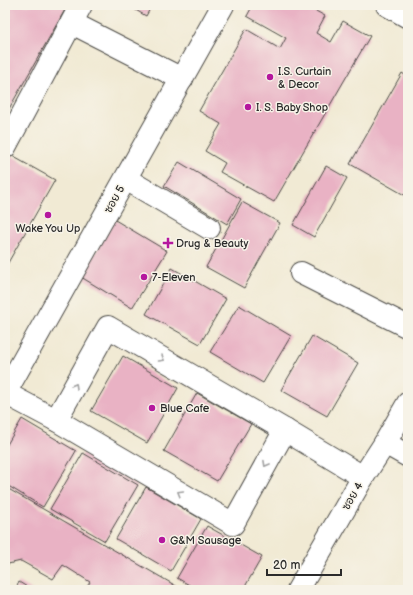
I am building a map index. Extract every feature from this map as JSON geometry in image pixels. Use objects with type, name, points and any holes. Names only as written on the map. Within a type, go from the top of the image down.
[{"type":"street","name":"ซอย 5","points":[[5,393],[223,5]]},
{"type":"street","points":[[387,5],[408,17]]},
{"type":"street","points":[[5,147],[77,14],[182,79]]},
{"type":"street","points":[[126,179],[209,228]]},
{"type":"street","points":[[301,273],[408,327]]},
{"type":"street","points":[[56,420],[108,327],[363,477]]},
{"type":"street","points":[[5,393],[56,420],[233,524],[285,430]]},
{"type":"street","name":"ซอย 4","points":[[298,590],[408,402]]},
{"type":"street","points":[[385,443],[408,456]]},
{"type":"building","points":[[9,5],[61,5],[66,8],[6,114],[5,12]]},
{"type":"building","points":[[127,5],[152,5],[146,16]]},
{"type":"building","points":[[253,5],[305,5],[325,16],[316,33],[331,42],[343,21],[370,36],[274,202],[220,172],[225,163],[205,151],[221,124],[199,111],[246,29],[280,49],[286,38],[247,16]]},
{"type":"building","points":[[402,73],[408,77],[408,197],[350,164]]},
{"type":"building","points":[[5,152],[55,180],[5,268]]},
{"type":"building","points":[[179,162],[241,199],[227,224],[164,186]]},
{"type":"building","points":[[326,166],[347,178],[314,237],[293,225]]},
{"type":"building","points":[[242,202],[280,223],[244,288],[206,267]]},
{"type":"building","points":[[115,220],[167,251],[132,308],[81,277]]},
{"type":"building","points":[[172,268],[226,299],[200,344],[146,314]]},
{"type":"building","points":[[239,305],[291,336],[263,383],[210,352]]},
{"type":"building","points":[[312,336],[358,363],[327,416],[281,390]]},
{"type":"building","points":[[123,356],[178,388],[147,443],[91,411]]},
{"type":"building","points":[[197,393],[251,424],[217,481],[164,451]]},
{"type":"building","points":[[22,419],[76,451],[43,507],[5,484],[5,448]]},
{"type":"building","points":[[83,453],[138,485],[105,541],[50,509]]},
{"type":"building","points":[[5,487],[183,590],[85,590],[90,582],[63,565],[53,579],[21,561],[8,564],[5,569]]},
{"type":"building","points":[[146,487],[201,519],[171,571],[116,539]]},
{"type":"building","points":[[207,526],[262,557],[243,590],[198,590],[177,578]]},
{"type":"building","points":[[19,582],[32,590],[15,590]]},
{"type":"place","name":"I.S. Curtain & Decor","points":[[270,77]]},
{"type":"place","name":"I. S. Baby Shop","points":[[248,107]]},
{"type":"place","name":"Wake You Up","points":[[48,215]]},
{"type":"place","name":"Drug & Beauty","points":[[168,243]]},
{"type":"place","name":"7-Eleven","points":[[144,277]]},
{"type":"place","name":"Blue Cafe","points":[[152,408]]},
{"type":"place","name":"G&M Sausage","points":[[162,540]]}]
